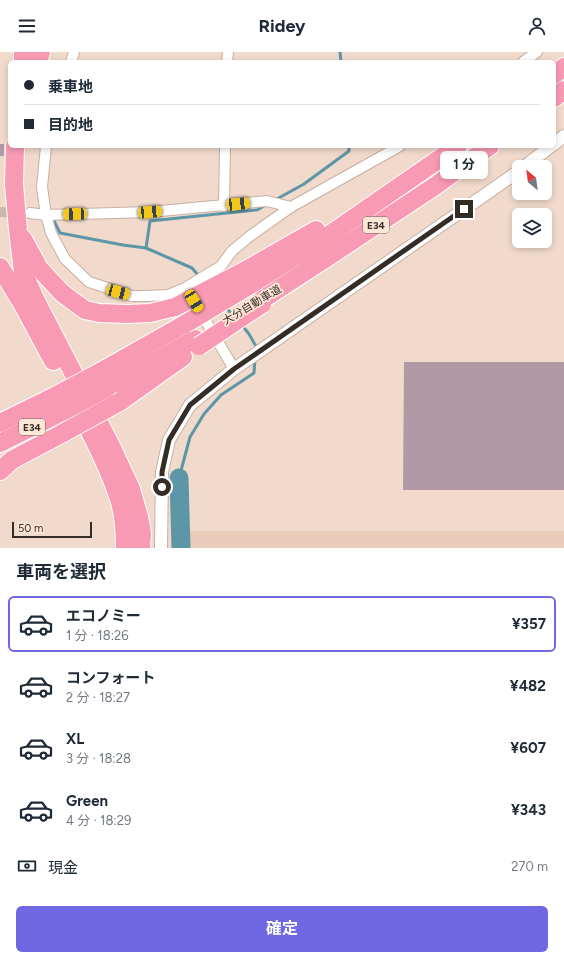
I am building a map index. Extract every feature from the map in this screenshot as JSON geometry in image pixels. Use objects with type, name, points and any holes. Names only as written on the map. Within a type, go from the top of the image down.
[{"type":"highway","points":[[556,73],[564,67]]},
{"type":"highway","points":[[556,96],[564,90]]},
{"type":"highway","points":[[15,148],[14,184],[23,272],[36,301],[112,448],[131,489],[140,517],[142,533],[141,548]]},
{"type":"highway","points":[[18,230],[39,268],[62,293],[85,310],[99,313],[150,313],[175,307],[249,277],[318,229],[443,148]]},
{"type":"highway","name":"大分自動車道","points":[[0,423],[100,372],[185,324],[249,277],[322,240],[455,148]]},
{"type":"highway","name":"大分自動車道","points":[[0,443],[197,343],[428,190],[487,148]]},
{"type":"highway","points":[[0,267],[23,305],[94,438],[120,500],[125,548]]},
{"type":"highway","points":[[0,471],[12,460],[121,401],[197,343]]},
{"type":"street","points":[[526,60],[537,52]]},
{"type":"street","points":[[556,142],[564,136]]},
{"type":"street","points":[[46,148],[42,187],[46,215],[51,233],[65,259],[89,282],[132,296],[168,295],[186,288],[221,266],[232,251],[250,236],[291,207],[396,148]]},
{"type":"street","points":[[224,206],[225,148]]},
{"type":"street","points":[[533,160],[548,148]]},
{"type":"street","points":[[162,548],[162,472],[169,440],[190,405],[234,369],[512,176]]},
{"type":"street","points":[[30,213],[46,215],[150,212],[267,202],[291,207]]},
{"type":"street","points":[[186,288],[234,369]]},
{"type":"shaded area","points":[[184,531],[564,531],[564,548],[184,548]]},
{"type":"building","points":[[0,144],[4,144],[4,156],[0,156]]},
{"type":"building","points":[[404,362],[564,362],[564,490],[403,490]]},
{"type":"waterway","points":[[340,52],[341,60]]},
{"type":"waterway","points":[[275,200],[304,184],[349,151],[349,148]]},
{"type":"waterway","points":[[146,248],[150,221],[257,210],[266,205]]},
{"type":"waterway","points":[[52,217],[60,233],[146,248],[192,268],[199,276]]},
{"type":"waterway","points":[[225,306],[233,316]]},
{"type":"waterway","points":[[241,324],[249,334],[257,350]]},
{"type":"waterway","points":[[179,478],[190,437],[204,414],[221,395],[254,373],[255,359]]},
{"type":"waterway","points":[[179,478],[181,548]]},
{"type":"tunnel","points":[[0,212],[20,213]]},
{"type":"route","points":[[162,487],[162,472],[169,440],[190,405],[234,369],[464,209]]}]
